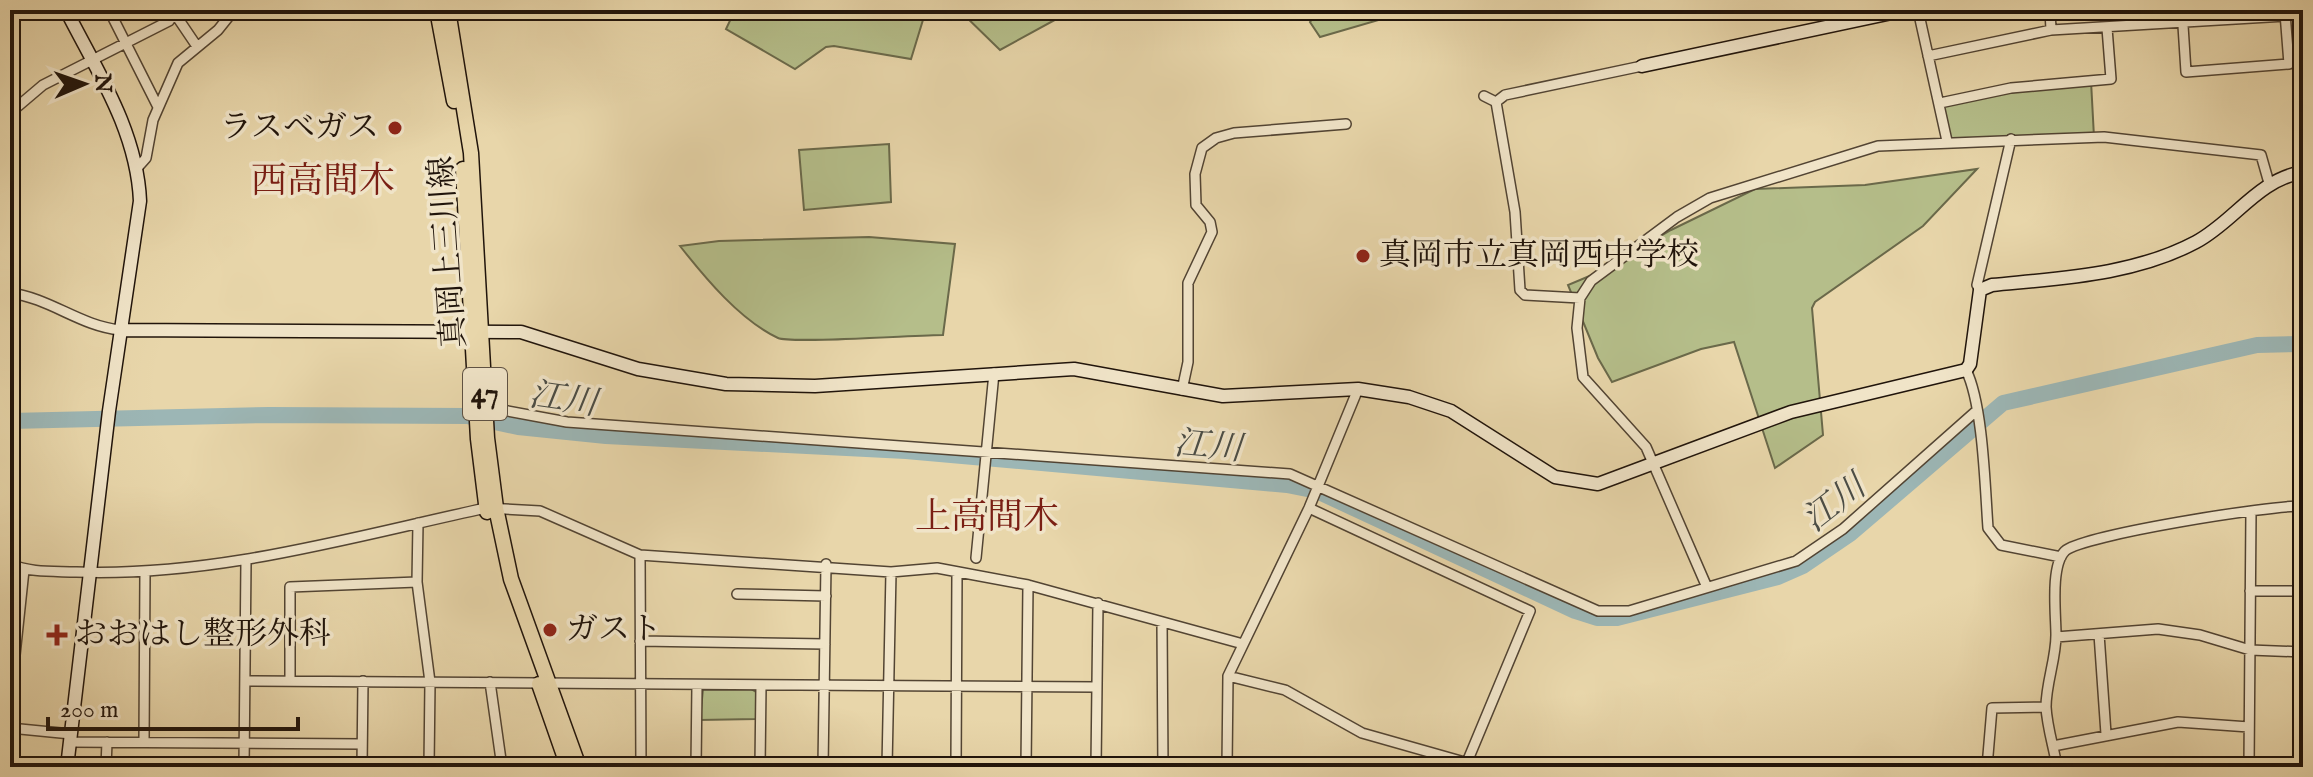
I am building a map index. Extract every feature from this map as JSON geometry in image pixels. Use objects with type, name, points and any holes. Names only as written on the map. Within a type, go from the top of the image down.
[{"type":"main road","name":"真岡上三川線","points":[[437,10],[462,154],[486,407],[491,508]]},
{"type":"main road","name":"真岡上三川線","points":[[448,10],[471,153],[478,439],[502,581],[579,767]]},
{"type":"main road","name":"真岡上三川線","points":[[543,683],[568,767]]},
{"type":"street","points":[[66,10],[127,133],[138,167],[139,218],[109,411],[67,767]]},
{"type":"street","points":[[109,10],[158,107]]},
{"type":"street","points":[[138,167],[146,158],[158,107],[178,63],[196,45],[218,30],[234,10]]},
{"type":"street","points":[[1496,102],[1505,95],[1906,10]]},
{"type":"street","points":[[1918,10],[1947,141]]},
{"type":"street","points":[[2050,10],[2051,30]]},
{"type":"street","points":[[1928,56],[2051,30],[2183,23],[2285,13],[2289,64],[2186,72],[2183,23],[2182,10]]},
{"type":"street","points":[[10,113],[43,85],[125,44],[174,11],[196,45]]},
{"type":"street","points":[[1940,103],[2011,88],[2111,79],[2107,28]]},
{"type":"street","points":[[1484,96],[1496,102]]},
{"type":"street","points":[[1496,102],[1515,212],[1520,290],[1525,295],[1580,298]]},
{"type":"street","points":[[1182,390],[1188,362],[1188,283],[1212,225],[1196,205],[1195,174],[1202,148],[1208,141],[1234,133],[1346,124]]},
{"type":"street","points":[[1706,585],[1646,447],[1583,377],[1577,328],[1580,298],[1591,281],[1677,217],[1710,198],[1878,146],[1947,141],[2104,137],[2261,155],[2269,183]]},
{"type":"street","points":[[10,293],[45,302],[99,328],[120,330],[477,329],[536,335],[638,369],[726,384],[815,386],[1074,369],[1182,390],[1237,396],[1358,389],[1409,397],[1451,411],[1555,477],[1574,483],[1607,482],[1791,412],[1966,370],[1970,364],[1981,264],[2011,139]]},
{"type":"street","points":[[1980,290],[1992,285],[2090,275],[2165,258],[2201,240],[2269,183],[2303,172]]},
{"type":"street","points":[[1966,370],[1971,381],[1980,438],[1988,528],[1993,538],[2001,545],[2061,557]]},
{"type":"street","points":[[976,558],[994,373]]},
{"type":"street","points":[[1227,767],[1228,676],[1320,485],[1358,389]]},
{"type":"street","points":[[486,407],[567,422],[1290,474],[1598,611],[1629,611],[1706,585],[1796,561],[1843,529],[1975,412]]},
{"type":"street","points":[[2057,767],[2046,707],[2056,637],[2054,603],[2061,557],[2066,549],[2096,539],[2251,511],[2303,506]]},
{"type":"street","points":[[10,564],[24,570],[145,572],[246,561],[491,508],[540,511],[640,555],[826,564],[891,572],[937,568],[1028,585],[1243,644]]},
{"type":"street","points":[[1309,508],[1530,611],[1466,764]]},
{"type":"street","points":[[2249,767],[2251,511]]},
{"type":"street","points":[[418,523],[417,582],[430,682],[429,767]]},
{"type":"street","points":[[640,555],[641,767]]},
{"type":"street","points":[[244,767],[246,561]]},
{"type":"street","points":[[823,767],[826,564]]},
{"type":"street","points":[[10,702],[14,626],[24,570]]},
{"type":"street","points":[[144,742],[145,572]]},
{"type":"street","points":[[887,767],[891,572]]},
{"type":"street","points":[[956,767],[957,572]]},
{"type":"street","points":[[290,679],[290,587],[417,582]]},
{"type":"street","points":[[1026,767],[1028,585]]},
{"type":"street","points":[[2250,591],[2303,591]]},
{"type":"street","points":[[737,594],[826,596]]},
{"type":"street","points":[[1096,767],[1098,603]]},
{"type":"street","points":[[1162,622],[1163,767]]},
{"type":"street","points":[[2056,637],[2178,630],[2250,650],[2303,652]]},
{"type":"street","points":[[2099,634],[2106,734]]},
{"type":"street","points":[[640,641],[825,644]]},
{"type":"street","points":[[1228,676],[1285,690],[1362,733],[1482,767]]},
{"type":"street","points":[[245,681],[1097,687]]},
{"type":"street","points":[[362,767],[363,681]]},
{"type":"street","points":[[490,682],[502,767]]},
{"type":"street","points":[[696,767],[697,685]]},
{"type":"street","points":[[760,767],[761,685]]},
{"type":"street","points":[[1987,767],[1992,708],[2046,707]]},
{"type":"street","points":[[2053,746],[2178,722],[2249,727]]},
{"type":"street","points":[[10,728],[107,742],[362,744]]},
{"type":"street","points":[[106,767],[107,742]]},
{"type":"green space","points":[[735,10],[926,10],[911,59],[834,46],[826,47],[795,69],[726,29]]},
{"type":"green space","points":[[959,10],[1073,10],[1000,50]]},
{"type":"green space","points":[[1314,10],[1384,10],[1382,19],[1320,37],[1310,22],[1317,13]]},
{"type":"green space","points":[[2091,81],[2094,137],[1947,141],[1940,103]]},
{"type":"green space","points":[[889,144],[891,202],[804,210],[799,150]]},
{"type":"green space","points":[[1977,169],[1923,226],[1815,302],[1812,308],[1823,435],[1775,468],[1734,342],[1701,349],[1612,382],[1598,358],[1568,285],[1599,272],[1671,230],[1755,189],[1865,185]]},
{"type":"green space","points":[[869,237],[955,244],[943,335],[829,340],[778,338],[737,310],[680,246],[719,241]]},
{"type":"green space","points":[[703,689],[751,689],[756,692],[756,719],[700,720]]},
{"type":"waterway","name":"江川","points":[[10,421],[269,415],[467,416],[518,427],[606,436],[906,451],[1287,485],[1317,491],[1575,611],[1597,618],[1617,618],[1778,577],[1803,566],[1850,534],[2003,403],[2257,345],[2303,344]]},
{"type":"place","name":"ラスベガス","points":[[395,128]]},
{"type":"place","name":"真岡市立真岡西中学校","points":[[1363,256]]},
{"type":"place","name":"ガスト","points":[[550,630]]},
{"type":"place","name":"おおはし整形外科","points":[[57,635]]},
{"type":"district","name":"西高間木","points":[[323,182]]},
{"type":"district","name":"上高間木","points":[[987,518]]}]
